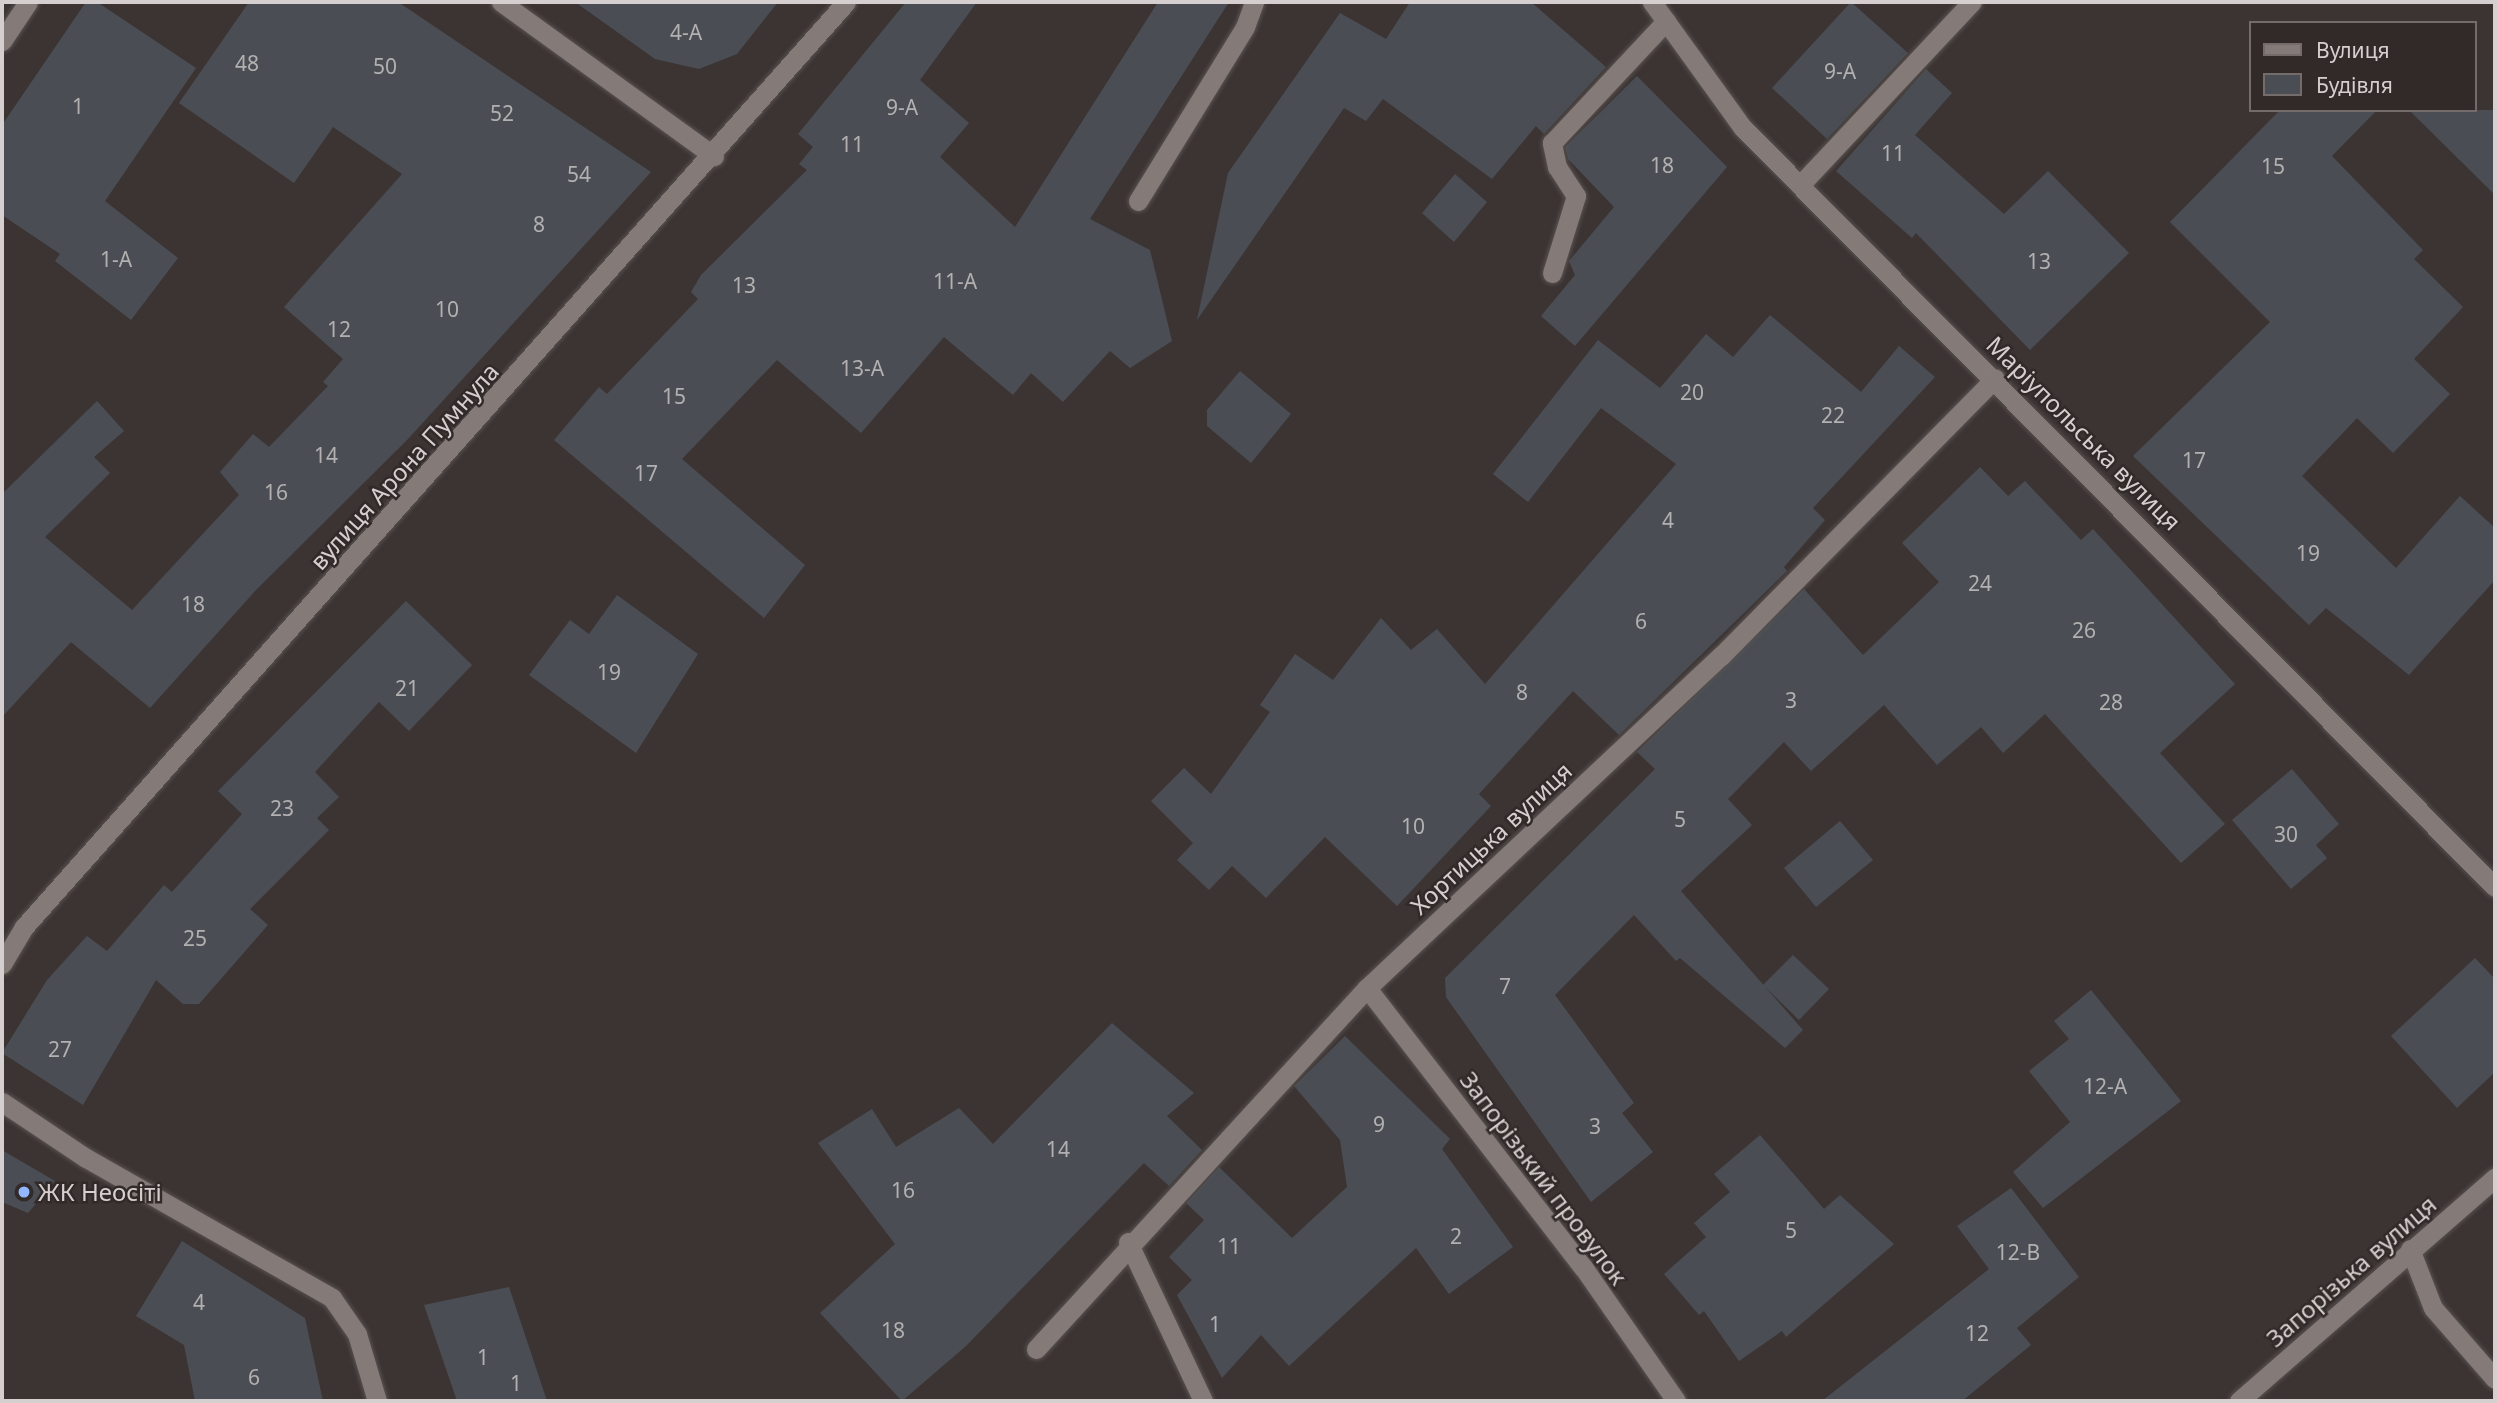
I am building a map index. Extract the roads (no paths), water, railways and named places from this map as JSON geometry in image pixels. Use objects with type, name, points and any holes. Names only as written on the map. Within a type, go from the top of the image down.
[{"type":"street","points":[[2,41],[28,2]]},
{"type":"street","points":[[501,2],[713,156]]},
{"type":"street","name":"вулиця Арона Пумнула","points":[[2,964],[24,928],[713,156],[846,2]]},
{"type":"street","points":[[1138,201],[1245,27],[1254,2]]},
{"type":"street","name":"Маріупольська вулиця","points":[[1652,2],[1743,128],[1996,378],[2495,887]]},
{"type":"street","points":[[1800,185],[1972,2]]},
{"type":"street","points":[[1552,273],[1576,196],[1557,167],[1552,144],[1666,21]]},
{"type":"street","name":"Хортицька вулиця","points":[[1036,1349],[1128,1242],[1367,988],[1721,656],[1996,378]]},
{"type":"street","name":"Запорізький провулок","points":[[1367,988],[1583,1267],[1676,1401]]},
{"type":"street","points":[[2,1102],[86,1158],[332,1298],[357,1334],[377,1401]]},
{"type":"street","name":"Запорізька вулиця","points":[[2239,1401],[2495,1178]]},
{"type":"street","points":[[1128,1242],[1203,1401]]},
{"type":"street","points":[[2410,1250],[2433,1308],[2495,1380]]},
{"type":"place","name":"ЖК Неосіті","points":[[24,1192]]}]
